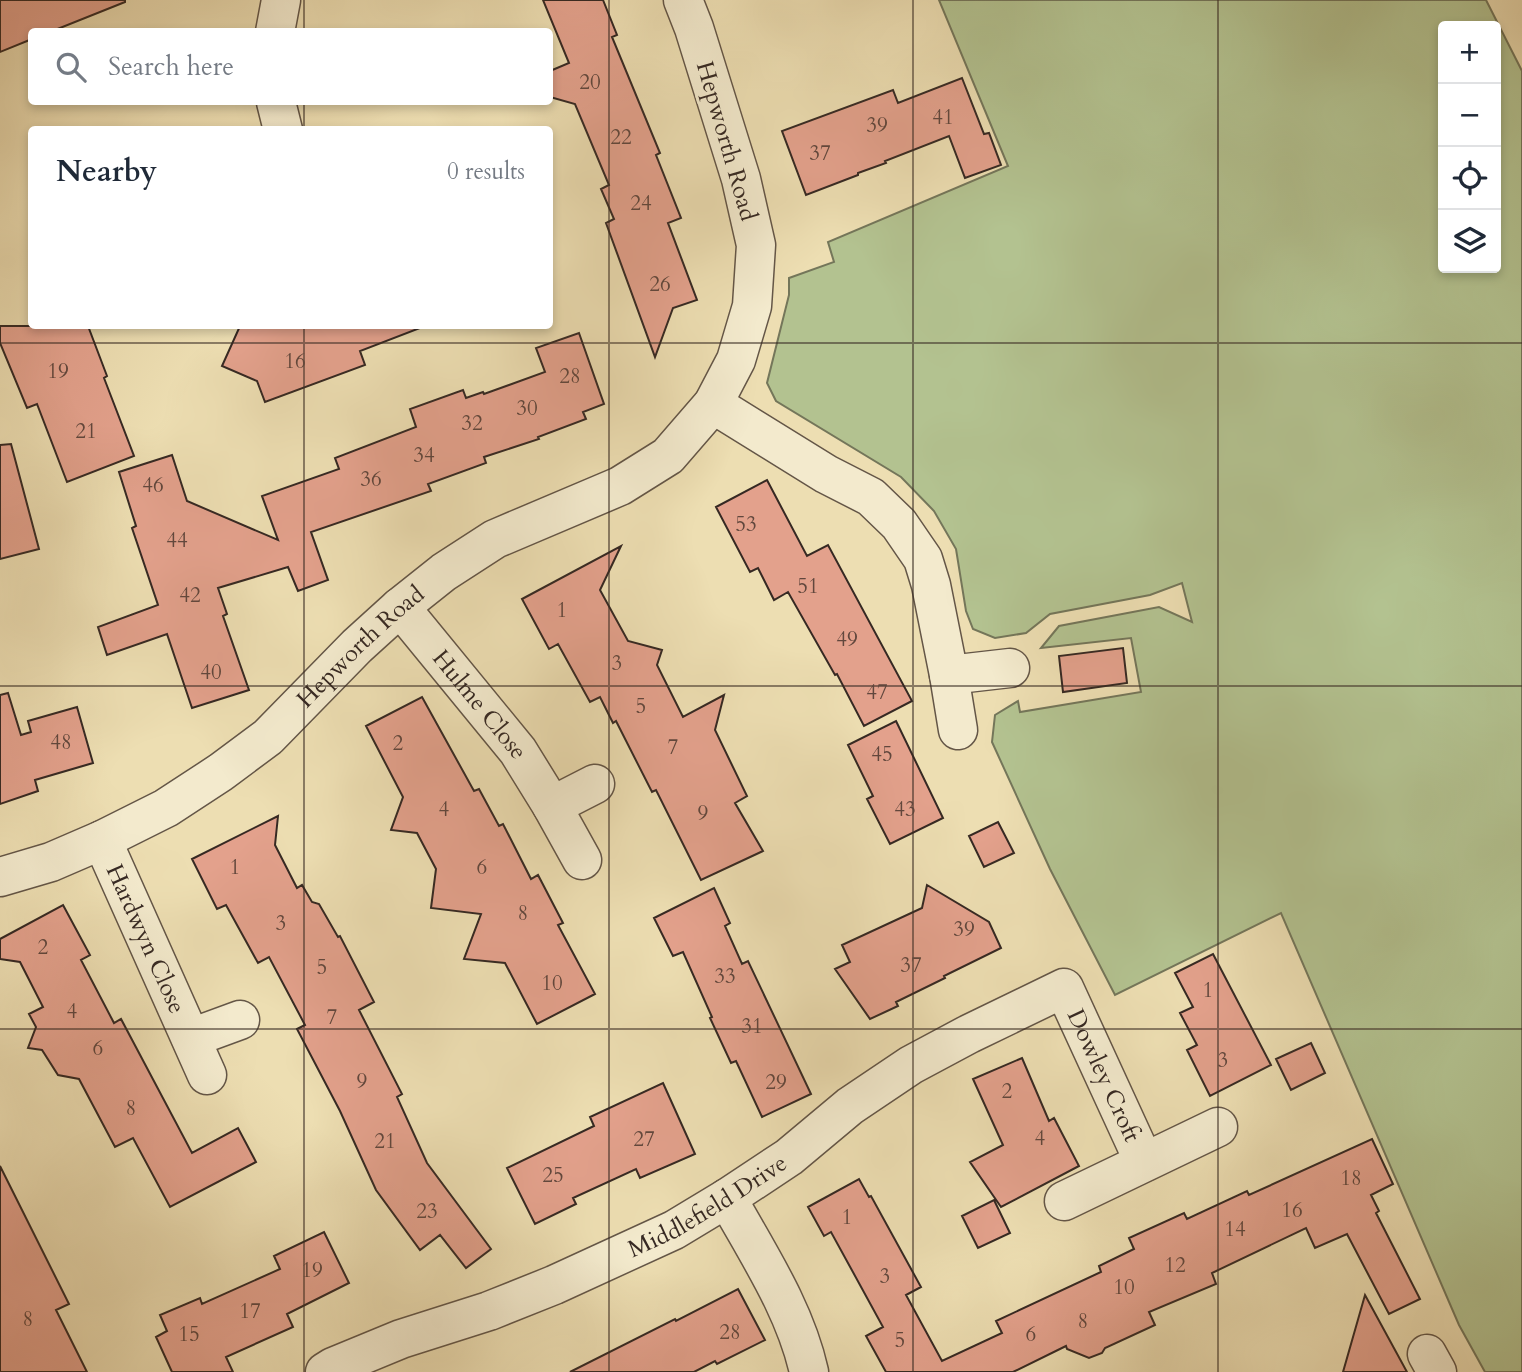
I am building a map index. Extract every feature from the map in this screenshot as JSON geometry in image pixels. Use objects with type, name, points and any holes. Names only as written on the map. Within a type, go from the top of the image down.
[{"type":"street","points":[[276,28],[281,0]]},
{"type":"street","name":"Hepworth Road","points":[[0,877],[51,862],[102,840],[166,807],[221,772],[268,737],[357,646],[444,572],[495,539],[620,486],[667,456],[713,404],[736,360],[752,306],[756,245],[741,179],[683,0]]},
{"type":"street","points":[[277,105],[282,126]]},
{"type":"street","points":[[713,404],[826,474],[871,497],[899,524],[923,559],[931,585],[958,730]]},
{"type":"street","name":"Hulme Close","points":[[400,607],[518,751],[582,860]]},
{"type":"street","points":[[949,676],[1010,668]]},
{"type":"street","points":[[552,806],[595,784]]},
{"type":"street","name":"Hardwyn Close","points":[[102,840],[207,1075]]},
{"type":"street","name":"Dowley Croft","points":[[1064,988],[1144,1162]]},
{"type":"street","name":"Middlefield Drive","points":[[331,1370],[401,1339],[489,1311],[554,1285],[674,1230],[789,1157],[850,1106],[911,1065],[1064,988]]},
{"type":"street","name":"Hardwyn Close","points":[[191,1038],[240,1020]]},
{"type":"street","name":"Dowley Croft","points":[[1064,1201],[1218,1127]]},
{"type":"street","points":[[727,1198],[795,1324],[809,1372]]},
{"type":"green space","points":[[939,0],[1486,0],[1497,21],[1438,21],[1438,273],[1501,273],[1501,30],[1522,71],[1522,1372],[1485,1372],[1459,1325],[1281,913],[1115,995],[1050,869],[992,742],[995,715],[1018,701],[1020,712],[1141,692],[1131,638],[1041,648],[1059,626],[1159,607],[1192,622],[1182,583],[1150,595],[1050,614],[1026,633],[995,638],[973,629],[966,611],[956,549],[934,511],[901,477],[776,401],[767,383],[789,295],[789,278],[834,262],[828,242],[1008,166]]},
{"type":"building","points":[[0,0],[125,0],[60,28],[28,28],[28,41],[0,52]]},
{"type":"building","points":[[543,0],[603,0],[617,35],[612,37],[660,153],[656,155],[681,218],[668,223],[697,300],[673,308],[655,357],[606,223],[614,219],[601,189],[609,185],[575,104],[553,98],[553,70],[569,63]]},
{"type":"building","points":[[962,78],[984,134],[989,133],[1001,165],[965,178],[949,136],[806,195],[782,131],[893,90],[898,103]]},
{"type":"building","points":[[0,326],[89,329],[107,376],[104,378],[134,456],[67,482],[37,404],[27,408],[0,343]]},
{"type":"building","points":[[239,329],[417,329],[360,351],[365,365],[265,402],[257,381],[222,366]]},
{"type":"building","points":[[579,333],[604,404],[583,412],[586,419],[538,437],[539,439],[484,457],[486,463],[428,484],[431,491],[311,532],[328,580],[298,591],[288,567],[218,588],[227,614],[223,616],[249,690],[192,708],[167,634],[107,655],[98,627],[158,605],[132,528],[136,526],[119,472],[172,455],[187,501],[278,540],[262,496],[339,469],[335,458],[416,427],[410,409],[463,390],[466,398],[483,392],[484,394],[545,372],[536,348]]},
{"type":"building","points":[[11,444],[39,549],[0,559],[0,445]]},
{"type":"building","points":[[767,480],[807,556],[828,545],[912,701],[864,726],[837,674],[835,675],[788,592],[774,600],[758,568],[750,572],[716,507]]},
{"type":"building","points":[[621,546],[600,590],[628,641],[662,650],[657,665],[683,717],[724,695],[715,730],[747,796],[735,803],[763,851],[701,880],[656,790],[652,792],[616,721],[613,723],[600,697],[590,702],[558,644],[549,649],[522,599]]},
{"type":"building","points":[[1123,648],[1127,683],[1063,692],[1059,656]]},
{"type":"building","points":[[8,693],[21,735],[31,732],[28,721],[77,707],[93,763],[35,780],[38,791],[0,804],[0,695]]},
{"type":"building","points":[[422,697],[474,791],[479,789],[499,826],[503,824],[531,879],[538,875],[563,923],[558,925],[595,994],[537,1024],[505,963],[464,959],[481,914],[431,908],[436,869],[417,833],[391,830],[403,797],[366,726]]},
{"type":"building","points":[[896,721],[943,818],[890,844],[867,799],[873,796],[848,745]]},
{"type":"building","points":[[278,816],[275,845],[297,888],[302,885],[312,902],[319,904],[338,937],[340,936],[374,1002],[359,1010],[402,1094],[397,1097],[427,1163],[491,1249],[466,1268],[440,1235],[420,1250],[376,1190],[340,1111],[297,1029],[305,1025],[269,957],[258,963],[226,905],[217,909],[192,859]]},
{"type":"building","points":[[998,822],[1014,853],[984,867],[969,836]]},
{"type":"building","points":[[927,885],[989,922],[1001,948],[896,1002],[898,1006],[870,1019],[835,969],[850,962],[842,945],[922,908]]},
{"type":"building","points":[[714,888],[730,923],[725,926],[742,964],[748,961],[811,1094],[762,1117],[736,1061],[731,1063],[683,952],[673,956],[654,918]]},
{"type":"building","points":[[63,905],[90,955],[81,960],[114,1023],[121,1019],[192,1153],[238,1128],[256,1162],[170,1207],[133,1138],[115,1147],[79,1079],[58,1075],[42,1050],[28,1048],[36,1027],[29,1014],[43,1007],[20,962],[0,959],[0,939]]},
{"type":"building","points":[[1213,954],[1271,1065],[1210,1096],[1187,1050],[1197,1045],[1180,1013],[1193,1007],[1175,973]]},
{"type":"building","points":[[1311,1043],[1325,1073],[1291,1090],[1276,1059]]},
{"type":"building","points":[[1022,1058],[1049,1121],[1054,1118],[1079,1166],[1001,1207],[970,1162],[1003,1145],[973,1079]]},
{"type":"building","points":[[663,1083],[695,1154],[640,1178],[636,1169],[573,1198],[576,1204],[535,1224],[507,1168],[594,1126],[590,1117]]},
{"type":"building","points":[[1372,1139],[1393,1184],[1371,1195],[1379,1211],[1376,1213],[1420,1299],[1389,1314],[1347,1234],[1315,1248],[1306,1228],[1212,1273],[1216,1284],[1149,1312],[1155,1325],[1105,1348],[1102,1353],[1089,1358],[1067,1349],[1066,1346],[1013,1372],[886,1372],[866,1336],[883,1327],[831,1232],[824,1236],[808,1207],[859,1179],[921,1287],[906,1295],[942,1361],[1002,1333],[996,1321],[1101,1272],[1099,1266],[1134,1249],[1129,1238],[1184,1213],[1187,1219],[1247,1191],[1249,1195]]},
{"type":"building","points":[[0,1166],[69,1304],[56,1310],[87,1372],[0,1372]]},
{"type":"building","points":[[994,1200],[1010,1233],[978,1248],[962,1216]]},
{"type":"building","points":[[324,1232],[349,1283],[287,1314],[293,1327],[226,1357],[233,1372],[172,1372],[156,1337],[167,1331],[160,1315],[200,1298],[202,1304],[280,1269],[274,1256]]},
{"type":"building","points":[[738,1289],[765,1340],[717,1364],[715,1361],[694,1372],[570,1372],[675,1319],[676,1321]]},
{"type":"building","points":[[1365,1295],[1407,1372],[1343,1372]]}]
